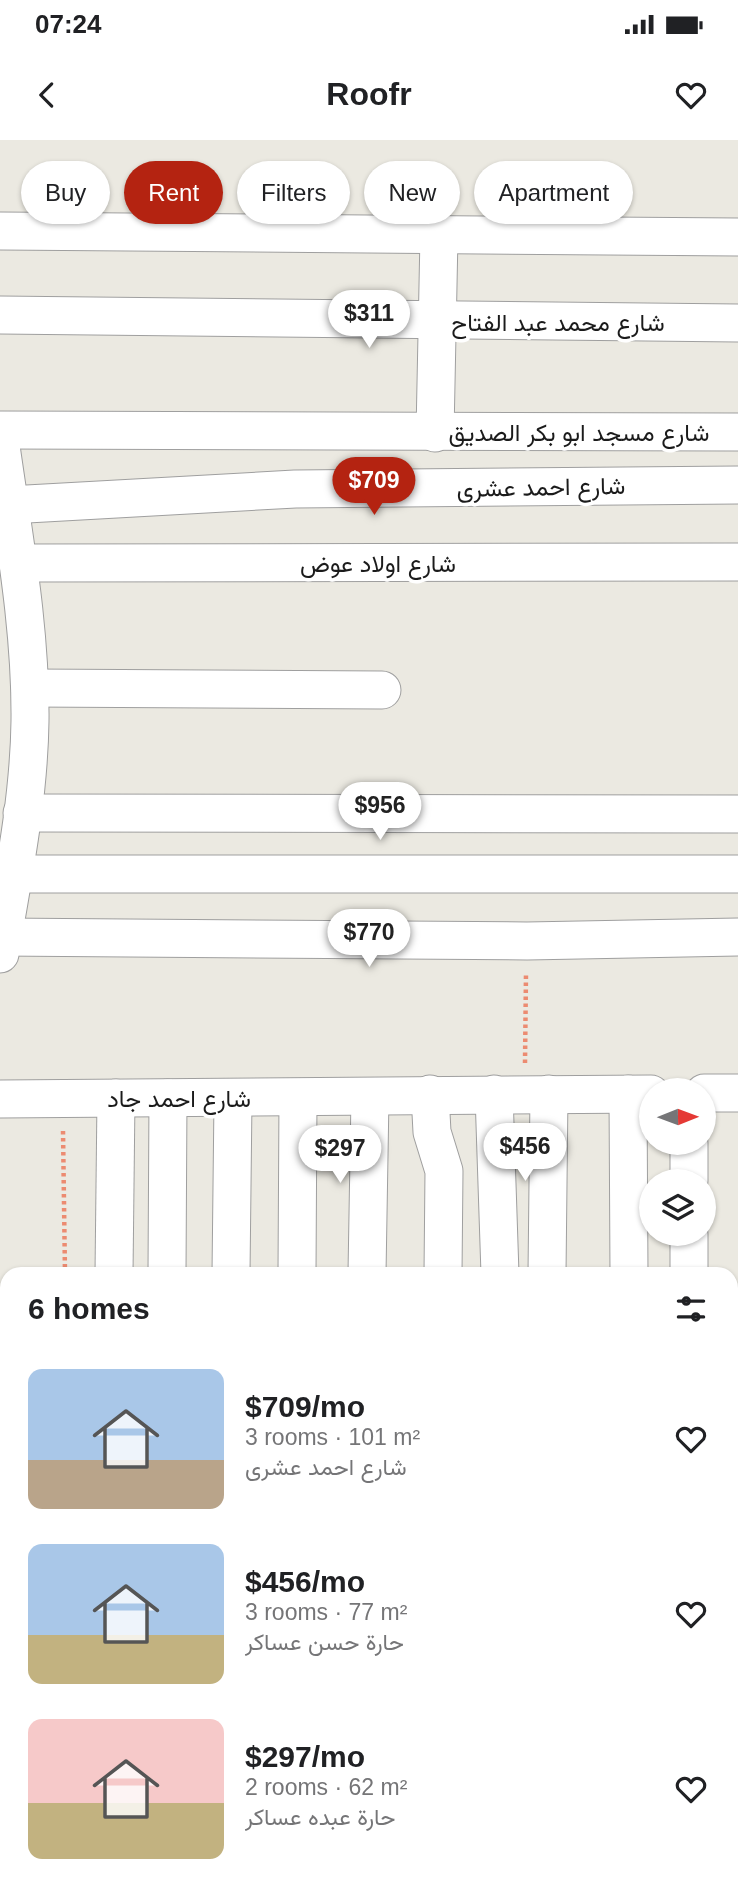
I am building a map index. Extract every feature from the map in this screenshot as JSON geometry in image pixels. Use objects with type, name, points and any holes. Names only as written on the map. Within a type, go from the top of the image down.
[{"type":"street","points":[[0,231],[738,237]]},
{"type":"street","points":[[435,433],[439,236]]},
{"type":"street","name":"شارع محمد عبد الفتاح","points":[[0,315],[438,322],[738,323]]},
{"type":"street","name":"شارع مسجد ابو بكر الصديق","points":[[0,430],[738,432]]},
{"type":"street","points":[[0,439],[27,637],[30,688],[15,725],[22,813],[1,943],[527,941],[738,937]]},
{"type":"street","name":"شارع احمد عشرى","points":[[9,505],[295,489],[738,485]]},
{"type":"street","name":"شارع اولاد عوض","points":[[18,563],[738,562]]},
{"type":"street","points":[[30,688],[383,690]]},
{"type":"street","points":[[22,813],[738,814]]},
{"type":"street","points":[[13,874],[738,874]]},
{"type":"street","points":[[716,1093],[738,1093]]},
{"type":"street","points":[[430,1094],[432,1132],[444,1171],[443,1267]]},
{"type":"street","points":[[500,1267],[522,1094]]},
{"type":"street","points":[[522,1094],[546,1267]]},
{"type":"street","points":[[629,1267],[639,1094]]},
{"type":"street","name":"شارع احمد جاد","points":[[0,1098],[639,1094]]},
{"type":"street","points":[[367,1267],[370,1097]]},
{"type":"street","points":[[114,1267],[116,1098]]},
{"type":"street","points":[[167,1267],[168,1098]]},
{"type":"street","points":[[231,1267],[233,1098]]},
{"type":"street","points":[[297,1267],[298,1098]]},
{"type":"street","points":[[689,1246],[689,1267]]},
{"type":"path","points":[[522,1094],[527,941]]},
{"type":"path","points":[[63,1099],[65,1267]]}]
